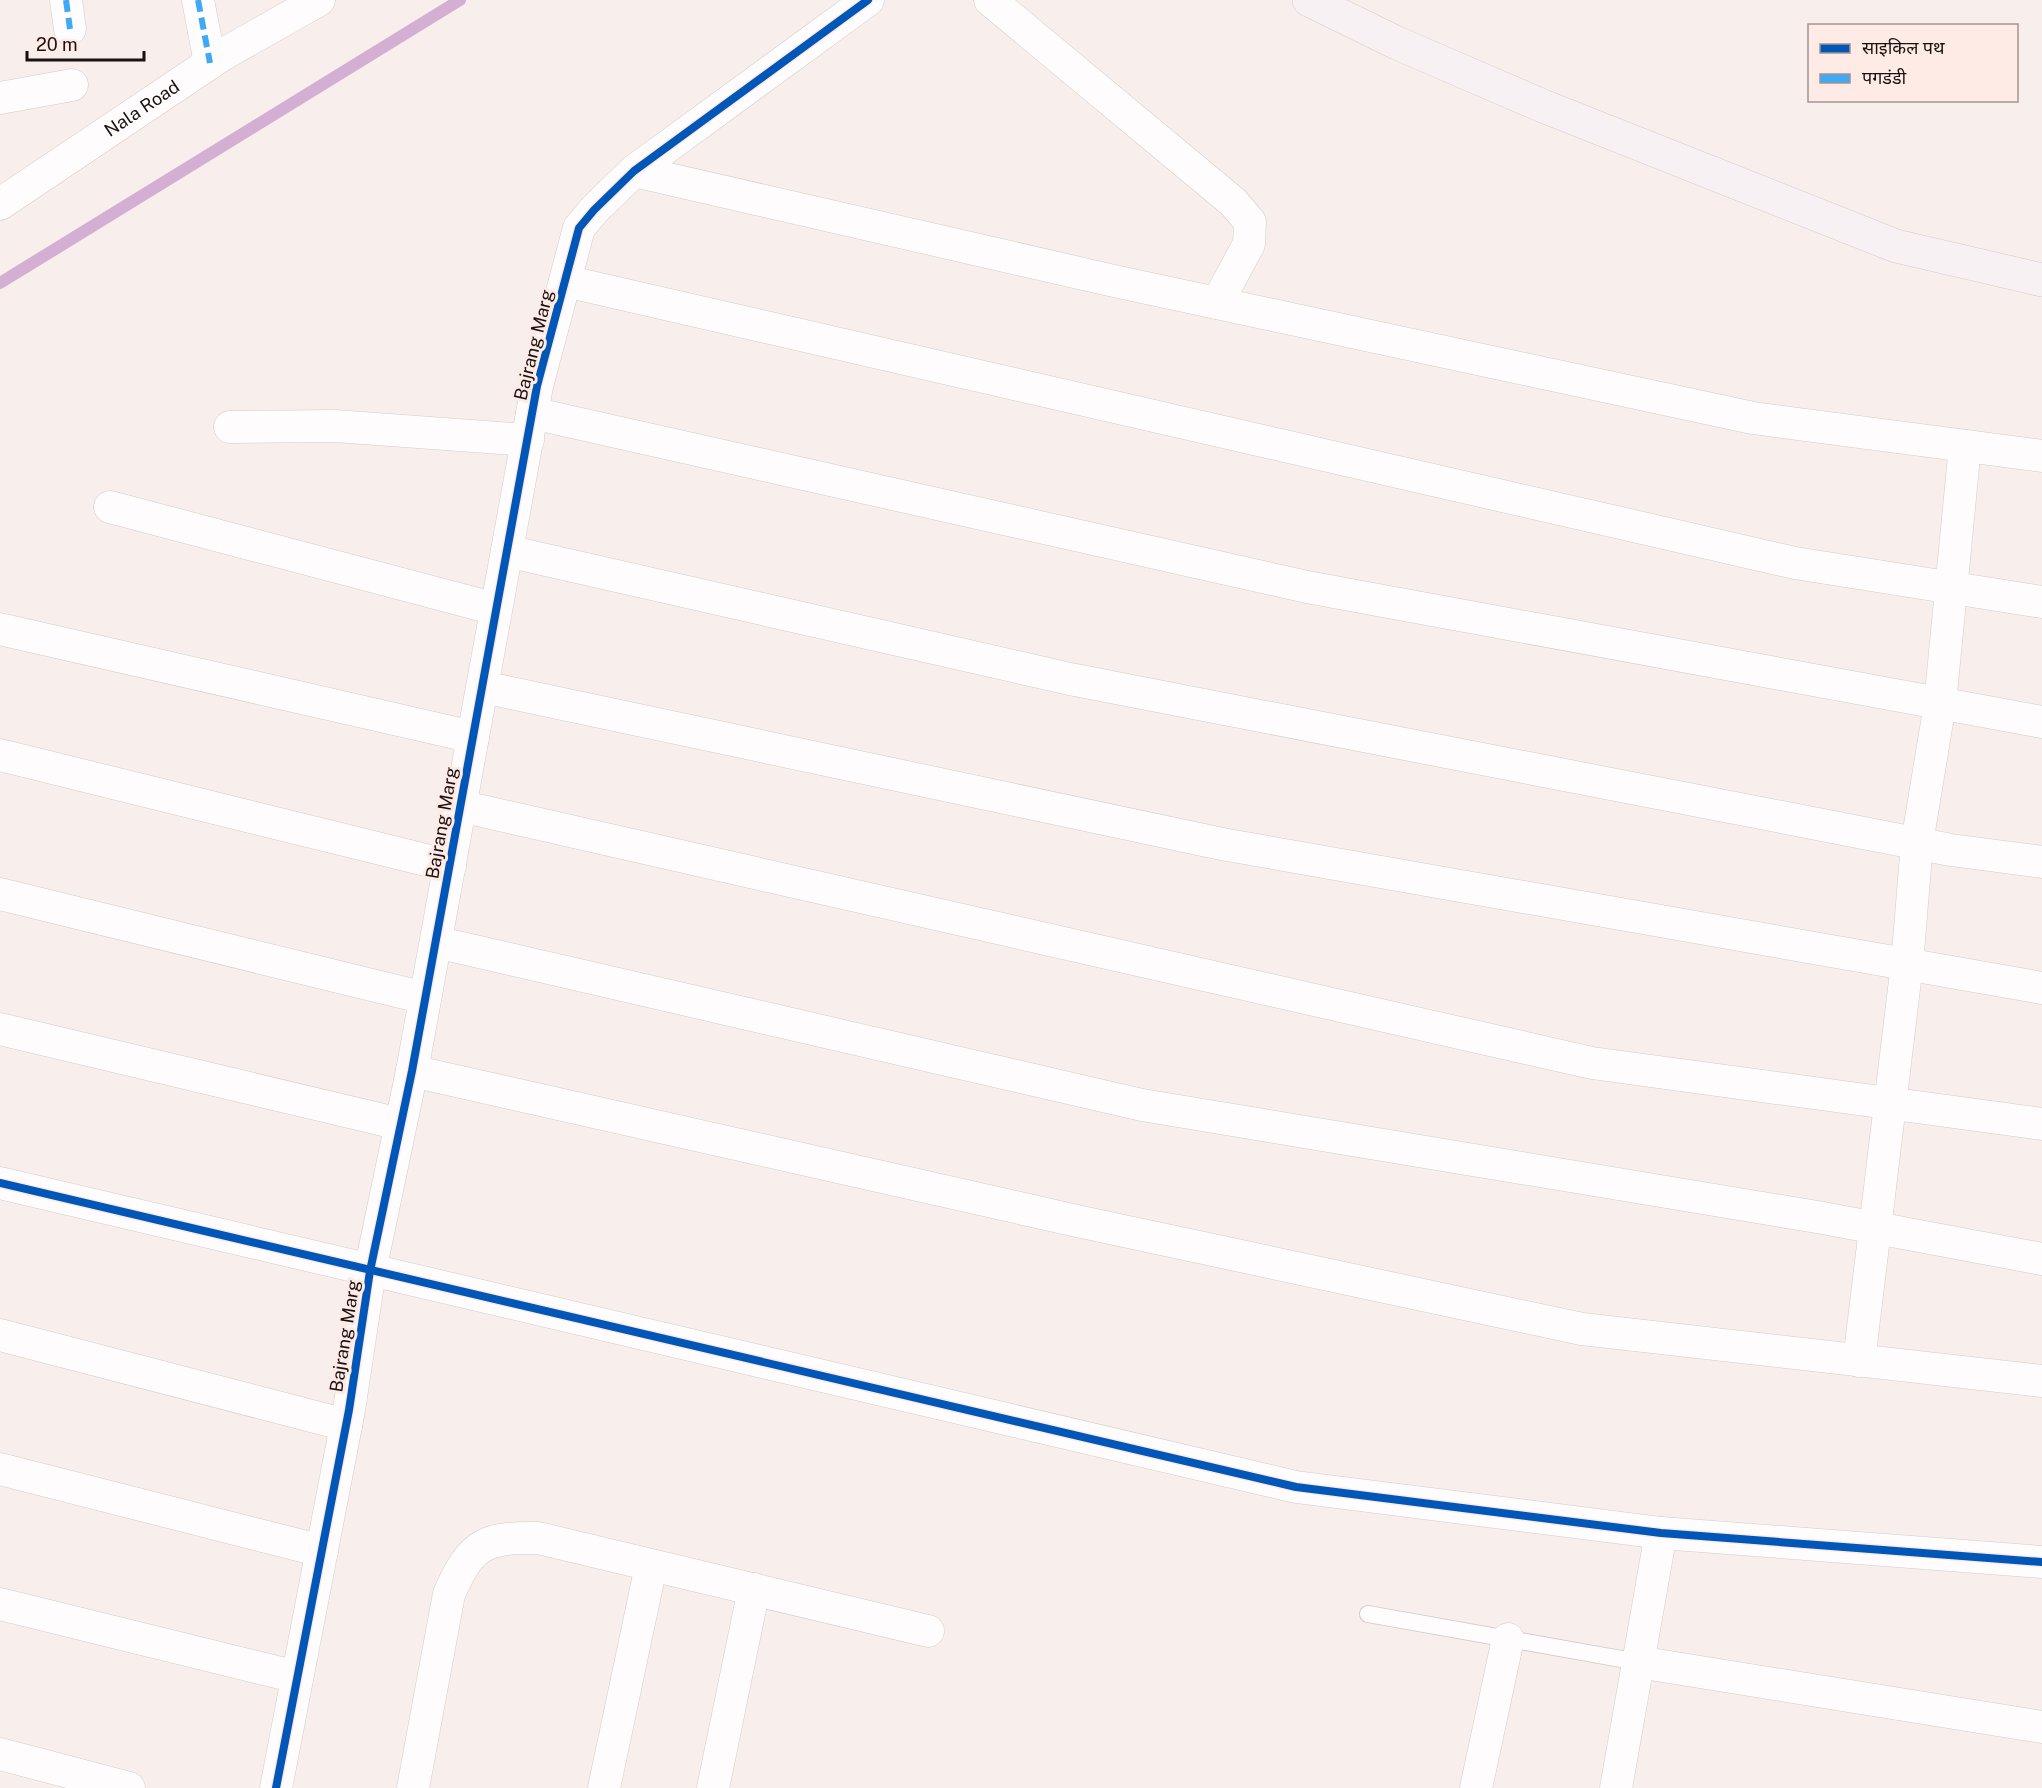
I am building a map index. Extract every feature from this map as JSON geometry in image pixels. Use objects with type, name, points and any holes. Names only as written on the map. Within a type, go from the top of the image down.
[{"type":"street","points":[[198,0],[210,63]]},
{"type":"street","name":"Nala Road","points":[[0,204],[210,63],[319,0]]},
{"type":"street","name":"Bajrang Marg","points":[[276,1788],[346,1425],[370,1270],[412,1071],[530,426],[579,228],[634,171],[868,0]]},
{"type":"street","points":[[990,0],[1233,202],[1250,222],[1249,244],[1217,303]]},
{"type":"street","points":[[1309,0],[1396,43],[1543,106],[1896,246],[2042,280]]},
{"type":"street","points":[[0,98],[72,85]]},
{"type":"street","points":[[634,171],[1217,303],[1753,418],[2042,456]]},
{"type":"street","points":[[565,281],[1795,563],[2042,602]]},
{"type":"street","points":[[230,427],[530,426],[1307,587],[2042,723]]},
{"type":"street","points":[[1859,1360],[1888,1103],[1907,964],[1917,843],[1940,704],[1965,446]]},
{"type":"street","points":[[110,507],[496,609]]},
{"type":"street","points":[[507,551],[1070,679],[1917,843],[2042,862]]},
{"type":"street","points":[[0,629],[473,737]]},
{"type":"street","points":[[483,687],[1222,844],[2042,988]]},
{"type":"street","points":[[0,755],[450,866]]},
{"type":"street","points":[[460,806],[1593,1063],[2042,1124]]},
{"type":"street","points":[[0,894],[425,998]]},
{"type":"street","points":[[436,942],[1142,1105],[1874,1228],[2042,1259]]},
{"type":"street","points":[[0,1029],[400,1124]]},
{"type":"street","points":[[412,1071],[1077,1221],[1582,1329],[2042,1382]]},
{"type":"street","points":[[0,1183],[1296,1487],[1661,1533],[2042,1562]]},
{"type":"street","points":[[0,1335],[346,1425]]},
{"type":"street","points":[[0,1469],[322,1551]]},
{"type":"street","points":[[1616,1788],[1661,1533]]},
{"type":"street","points":[[413,1788],[449,1594],[462,1565],[481,1546],[507,1538],[538,1538],[928,1631]]},
{"type":"street","points":[[604,1788],[651,1566]]},
{"type":"street","points":[[713,1788],[754,1589]]},
{"type":"street","points":[[0,1604],[297,1677]]},
{"type":"street","points":[[1476,1788],[1508,1639]]},
{"type":"street","points":[[1638,1662],[2042,1727]]},
{"type":"street","points":[[0,1754],[129,1788]]},
{"type":"lane","points":[[1368,1614],[1638,1662]]},
{"type":"waterway","points":[[0,283],[460,0]]},
{"type":"marked path","points":[[66,0],[70,29]]},
{"type":"marked path","points":[[198,0],[210,63]]},
{"type":"cycle path","points":[[276,1788],[349,1410],[370,1271],[412,1071],[537,386],[579,228],[634,171],[868,0]]},
{"type":"cycle path","points":[[0,1183],[1296,1487],[1661,1533],[2042,1562]]}]
